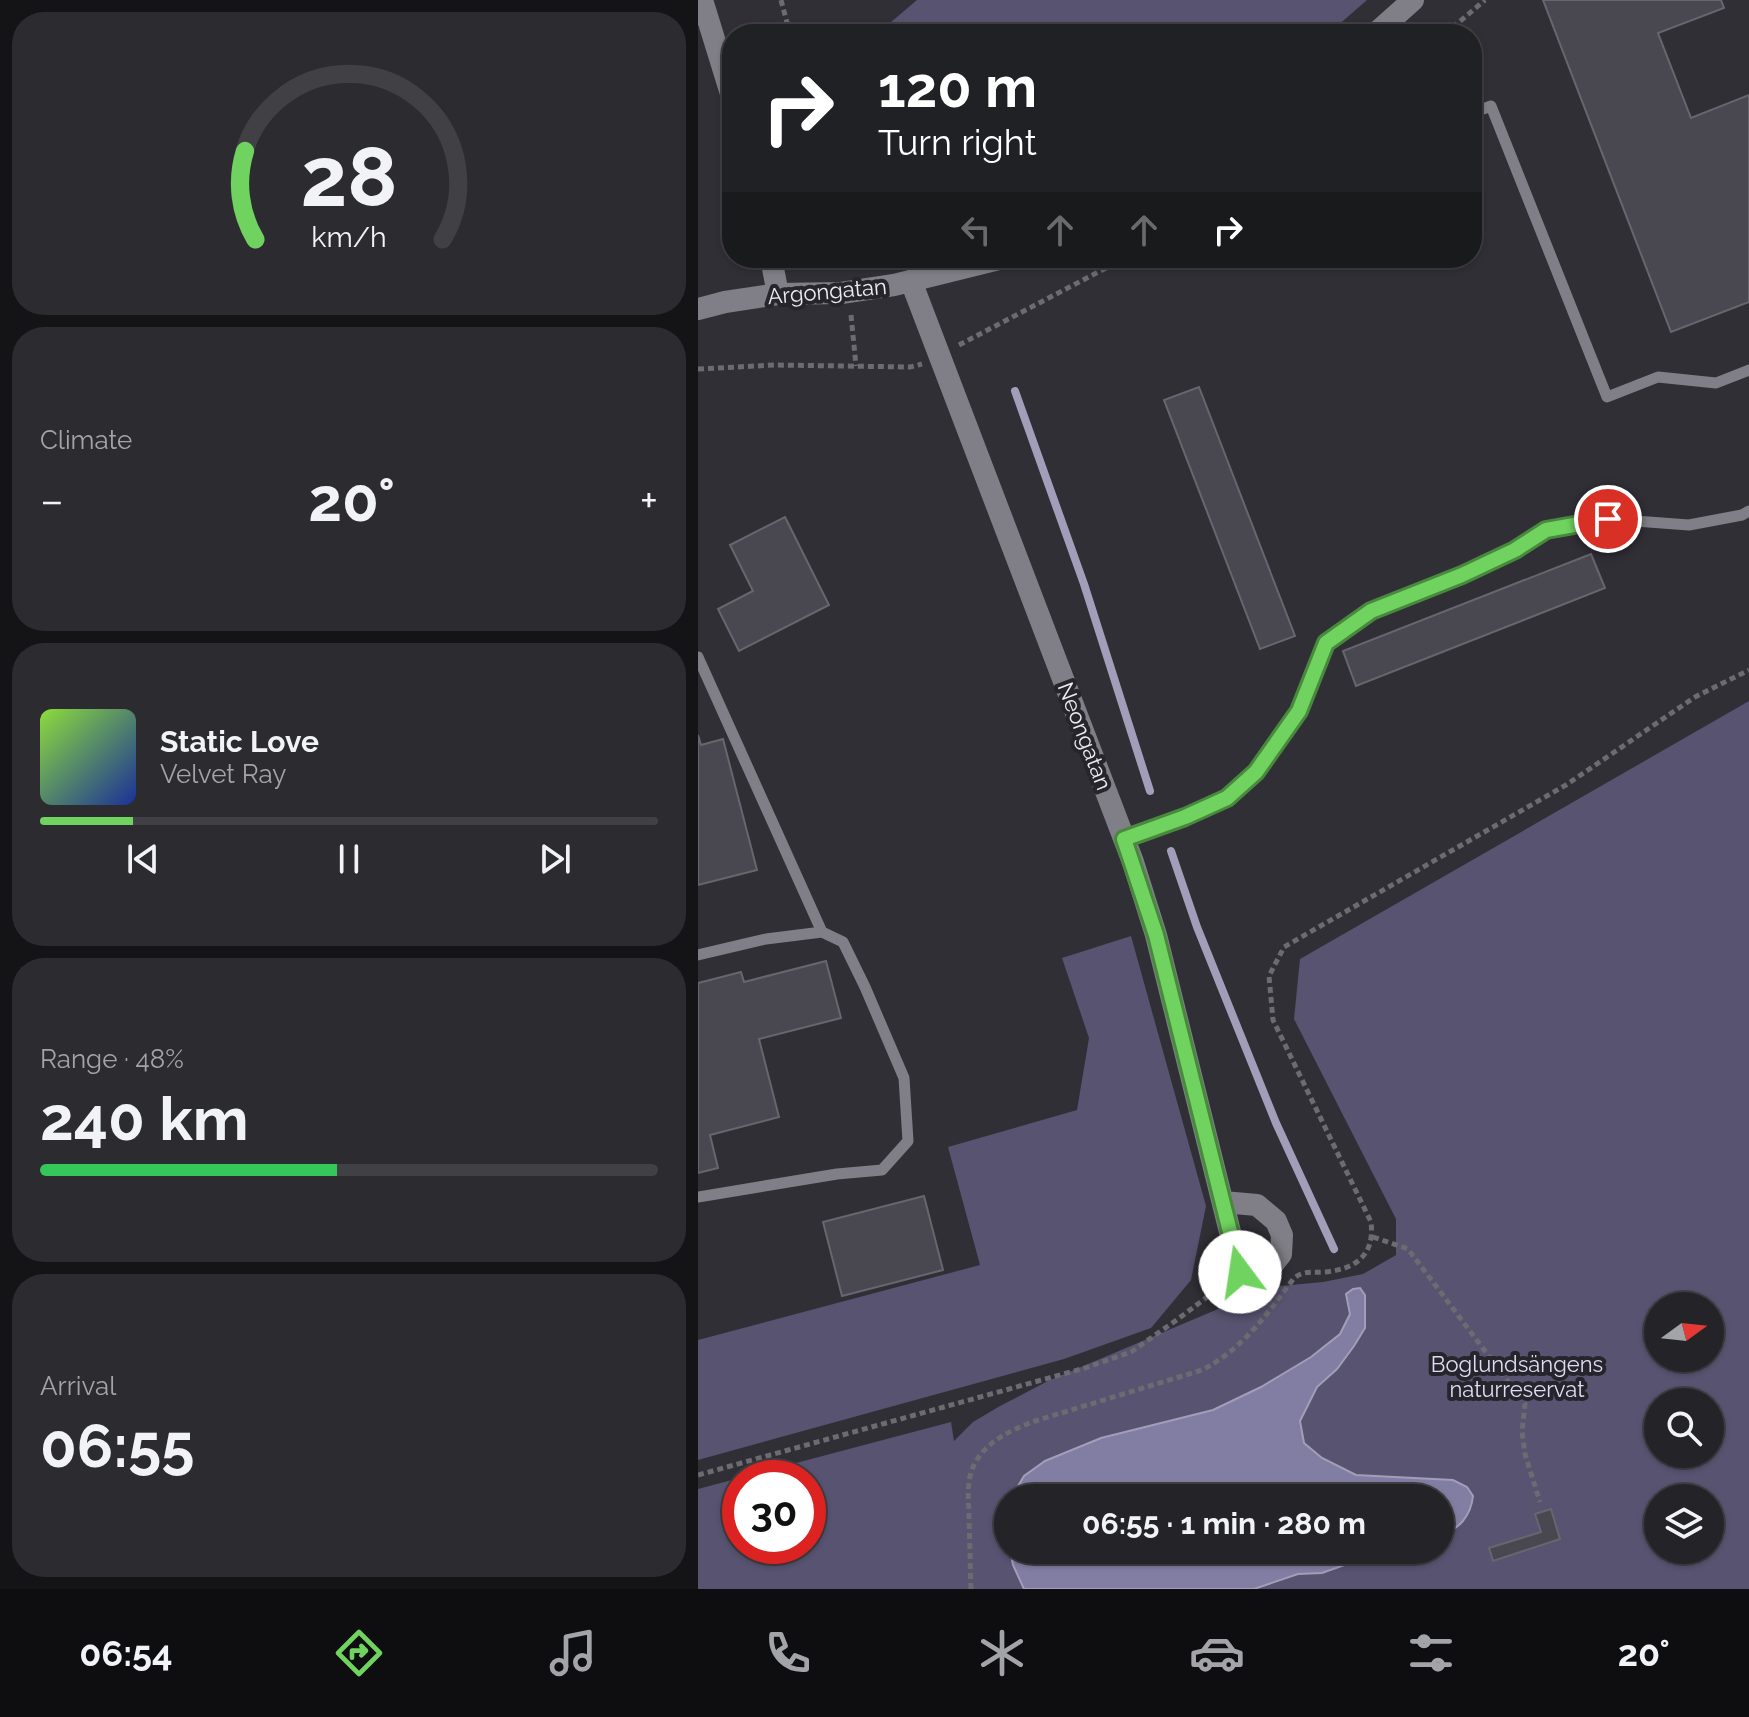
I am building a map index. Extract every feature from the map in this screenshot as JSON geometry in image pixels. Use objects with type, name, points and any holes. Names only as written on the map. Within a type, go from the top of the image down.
[{"type":"street","points":[[702,0],[722,65]]},
{"type":"street","points":[[1386,24],[1413,0]]},
{"type":"street","points":[[773,268],[778,294]]},
{"type":"street","name":"Argongatan","points":[[698,309],[778,294],[841,293],[963,268]]},
{"type":"street","name":"Neongatan","points":[[911,281],[1124,839],[1156,935],[1240,1272]]},
{"type":"street","points":[[1223,1202],[1257,1205],[1276,1221],[1282,1235],[1281,1254],[1274,1263],[1240,1272]]},
{"type":"lane","points":[[1482,109],[1491,106],[1607,397],[1658,377],[1716,383],[1749,370]]},
{"type":"lane","points":[[1124,839],[1227,798],[1256,772],[1299,711],[1326,643],[1371,611],[1462,575],[1515,550],[1546,530],[1608,519],[1689,525],[1749,511]]},
{"type":"lane","points":[[698,657],[822,932]]},
{"type":"lane","points":[[698,955],[766,939],[822,932],[843,942],[904,1078],[908,1141],[882,1170],[837,1174],[698,1197]]},
{"type":"path","points":[[781,0],[787,24]]},
{"type":"path","points":[[1457,24],[1485,0]]},
{"type":"path","points":[[852,322],[856,366]]},
{"type":"path","points":[[698,369],[775,365]]},
{"type":"path","points":[[971,1589],[971,1473],[987,1447],[1015,1428],[1179,1378],[1215,1363],[1250,1334],[1302,1272],[1326,1272],[1354,1265],[1364,1257],[1373,1237],[1371,1222],[1273,1020],[1269,976],[1284,947],[1566,785],[1695,697],[1749,670]]},
{"type":"path","points":[[1373,1237],[1408,1249],[1525,1404],[1522,1432],[1525,1454],[1540,1502]]},
{"type":"path","points":[[698,1475],[1085,1368],[1131,1352],[1240,1272]]},
{"type":"green space","points":[[917,0],[1367,0],[1339,24],[889,24]]},
{"type":"green space","name":"Boglundsängens naturreservat","points":[[1749,701],[1749,1589],[698,1589],[698,1489],[722,1483],[722,1564],[826,1564],[826,1460],[808,1460],[951,1422],[954,1441],[973,1422],[1048,1381],[1270,1287],[1363,1274],[1396,1255],[1396,1219],[1294,1019],[1300,959]]},
{"type":"green space","points":[[1131,936],[1206,1206],[1191,1280],[1151,1328],[1064,1359],[698,1460],[698,1340],[980,1265],[948,1147],[1077,1110],[1089,1038],[1062,958]]},
{"type":"shaded area","points":[[1360,1288],[1365,1295],[1365,1328],[1337,1369],[1317,1387],[1300,1421],[1304,1443],[1322,1458],[1356,1475],[1453,1480],[1467,1487],[1473,1496],[1470,1510],[1454,1528],[1454,1484],[1019,1484],[1024,1476],[1045,1461],[1101,1438],[1213,1410],[1261,1387],[1311,1357],[1340,1334],[1350,1314],[1346,1294]]},
{"type":"shaded area","points":[[1347,1564],[1322,1573],[1298,1574],[1254,1589],[1024,1589],[1013,1565]]},
{"type":"building","points":[[1543,0],[1721,0],[1724,8],[1658,33],[1691,118],[1749,95],[1749,302],[1671,332]]},
{"type":"building","points":[[1199,387],[1295,636],[1260,649],[1164,400]]},
{"type":"building","points":[[785,517],[829,605],[739,651],[718,609],[753,591],[730,545]]},
{"type":"building","points":[[1591,554],[1605,588],[1356,686],[1343,651]]},
{"type":"building","points":[[698,735],[701,745],[723,739],[757,870],[698,885]]},
{"type":"building","points":[[826,961],[841,1018],[759,1039],[779,1117],[710,1135],[718,1168],[698,1173],[698,983],[741,972],[744,982]]},
{"type":"building","points":[[924,1196],[943,1270],[842,1296],[823,1222]]},
{"type":"building","points":[[1551,1509],[1560,1539],[1493,1561],[1489,1548],[1541,1532],[1535,1514]]},
{"type":"waterway","points":[[1015,391],[1084,584],[1150,791]]},
{"type":"waterway","points":[[1171,851],[1197,927],[1276,1123],[1334,1249]]},
{"type":"route","points":[[1240,1272],[1156,935],[1124,839],[1227,798],[1256,772],[1299,711],[1326,643],[1371,611],[1462,575],[1515,550],[1546,530],[1608,519]]}]
